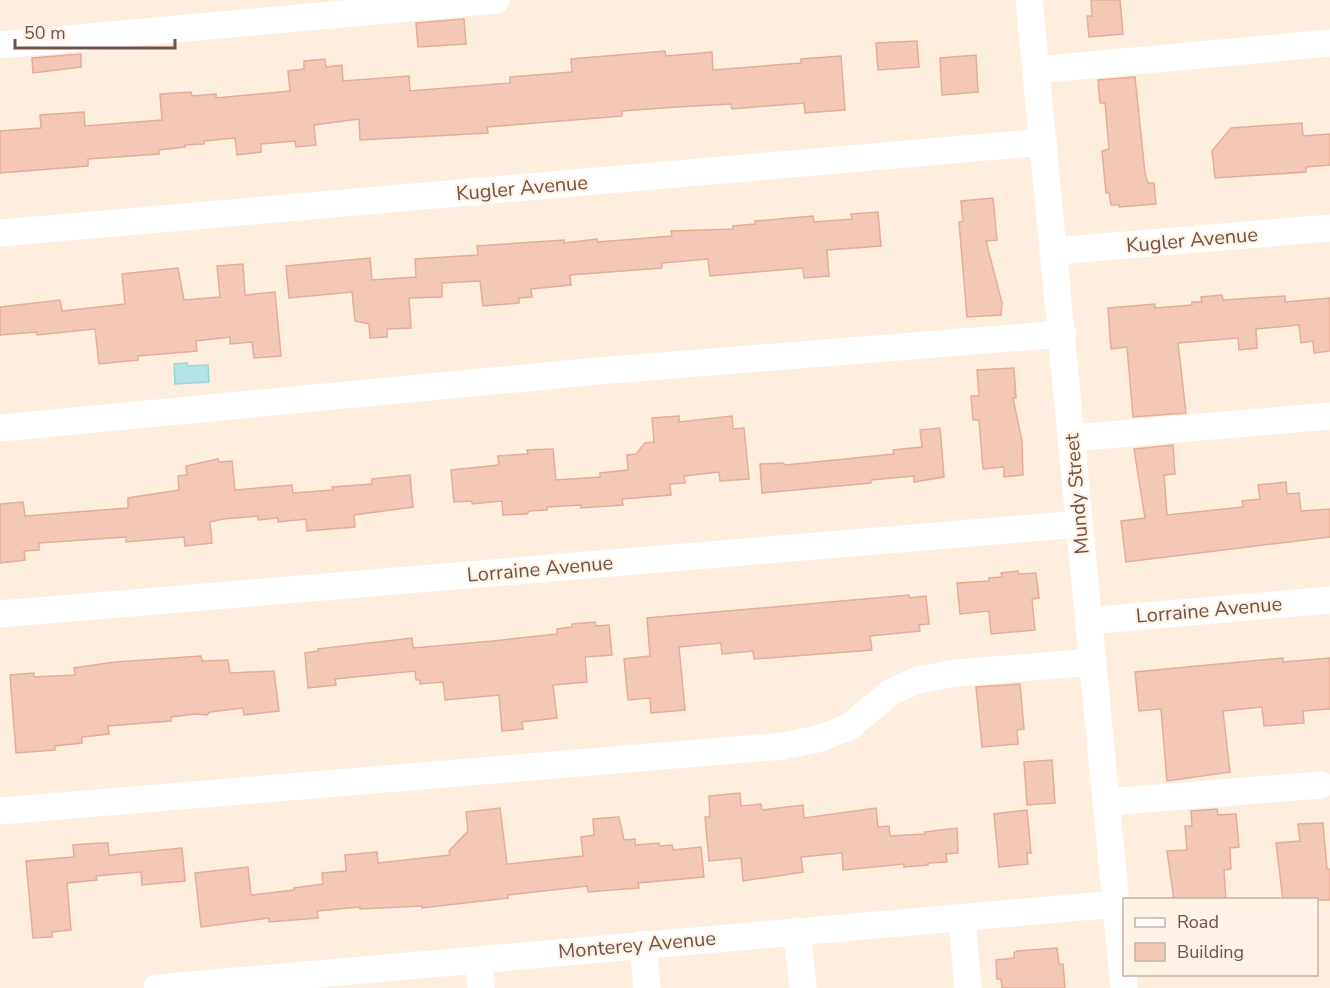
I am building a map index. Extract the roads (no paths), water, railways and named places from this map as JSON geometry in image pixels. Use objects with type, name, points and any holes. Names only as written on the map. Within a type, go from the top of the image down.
[{"type":"street","points":[[0,45],[496,0]]},
{"type":"street","name":"Mundy Street","points":[[1029,0],[1063,334],[1124,988]]},
{"type":"street","points":[[1036,70],[1330,43]]},
{"type":"street","name":"Kugler Avenue","points":[[0,233],[1044,142]]},
{"type":"street","name":"Kugler Avenue","points":[[1055,251],[1330,228]]},
{"type":"street","points":[[0,428],[598,371],[1063,334]]},
{"type":"street","points":[[1072,438],[1330,416]]},
{"type":"street","name":"Lorraine Avenue","points":[[0,614],[1079,524]]},
{"type":"street","name":"Lorraine Avenue","points":[[1088,621],[1330,600]]},
{"type":"street","points":[[0,811],[783,746],[818,740],[849,727],[891,692],[918,680],[956,673],[1093,662]]},
{"type":"street","points":[[1107,802],[1321,785]]},
{"type":"street","name":"Monterey Avenue","points":[[157,988],[1116,904]]},
{"type":"street","points":[[962,918],[968,988]]},
{"type":"street","points":[[797,931],[803,988]]},
{"type":"street","points":[[642,944],[647,988]]},
{"type":"street","points":[[478,961],[481,988]]},
{"type":"water","points":[[187,363],[188,366],[208,365],[209,382],[175,384],[174,364]]}]
